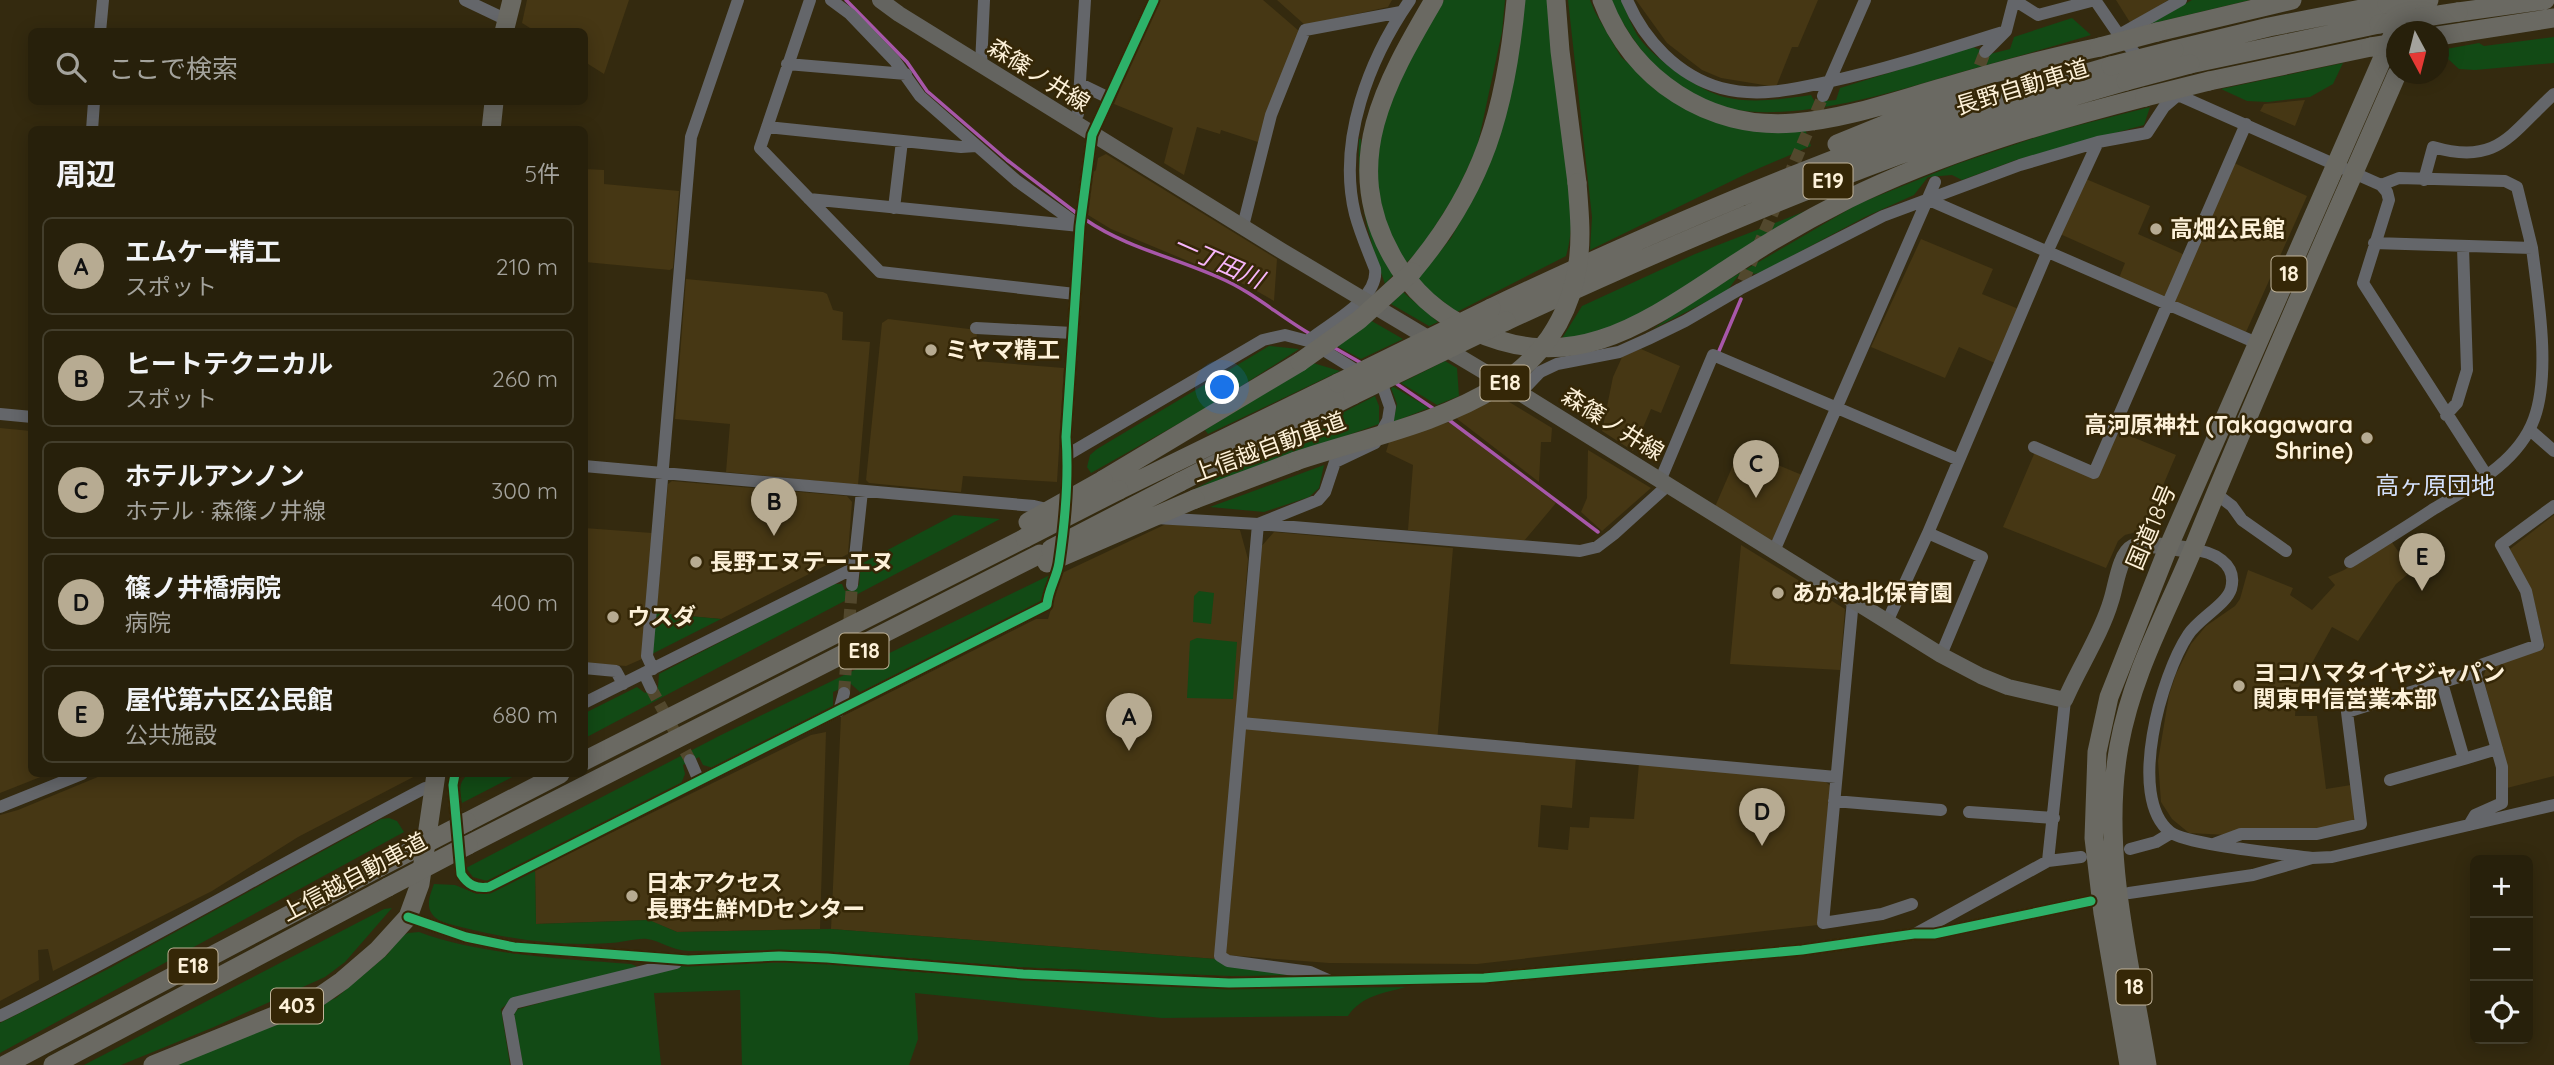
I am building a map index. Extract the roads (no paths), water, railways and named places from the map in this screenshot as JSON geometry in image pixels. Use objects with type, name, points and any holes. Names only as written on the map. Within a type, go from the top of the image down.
[{"type":"highway","points":[[506,26],[512,0]]},
{"type":"highway","points":[[1434,0],[1394,71],[1375,117],[1368,167],[1374,213],[1391,255],[1403,274],[1433,306],[1469,329],[1509,343],[1550,348],[1593,343],[1612,337],[1657,315],[1764,246],[1847,200],[1936,161],[2020,131]]},
{"type":"highway","name":"上信越自動車道","points":[[588,759],[1111,485],[1300,362],[1359,320],[1412,272],[1454,218],[1483,161],[1503,92],[1516,0]]},
{"type":"highway","name":"上信越自動車道","points":[[1043,559],[1296,461],[1447,414],[1492,392],[1523,368],[1556,327],[1569,299],[1580,242],[1577,183],[1556,0]]},
{"type":"highway","points":[[1602,0],[1616,31],[1630,53],[1647,72],[1668,89],[1713,113],[1765,123],[1791,123],[1849,114],[2044,59],[2100,47]]},
{"type":"highway","points":[[1676,223],[1787,167],[1891,121],[1996,81],[2100,47],[2156,23],[2292,0]]},
{"type":"highway","name":"長野自動車道","points":[[1538,296],[1676,223],[1937,120],[2111,66],[2174,50],[2269,27],[2410,0]]},
{"type":"highway","name":"国道18号","points":[[2129,1065],[2111,904],[2119,747],[2133,688],[2155,630],[2320,253],[2345,169],[2410,0]]},
{"type":"highway","points":[[2420,21],[2429,0]]},
{"type":"highway","name":"長野自動車道","points":[[1538,296],[1876,162],[2003,118],[2126,81],[2190,64],[2379,24],[2544,0]]},
{"type":"highway","points":[[2449,34],[2554,21]]},
{"type":"highway","points":[[1506,321],[1851,182],[1953,149],[2210,80],[2386,45]]},
{"type":"highway","name":"国道18号","points":[[2147,1065],[2094,838],[2097,752],[2109,697],[2168,548],[2258,346],[2345,169],[2392,84]]},
{"type":"highway","points":[[491,126],[494,105]]},
{"type":"highway","name":"上信越自動車道","points":[[1111,485],[1506,321],[1538,296]]},
{"type":"highway","name":"上信越自動車道","points":[[53,1065],[680,736],[1043,559],[1491,309],[1538,296]]},
{"type":"highway","name":"上信越自動車道","points":[[5,1065],[554,777]]},
{"type":"highway","name":"403","points":[[153,1065],[316,999],[379,950],[408,917],[420,884],[431,781]]},
{"type":"main road","name":"森篠ノ井線","points":[[880,0],[899,7],[981,65],[1092,135],[1520,393],[1941,655],[2008,687],[2065,700]]},
{"type":"main road","points":[[2065,700],[2109,607],[2121,561],[2126,552],[2134,546],[2144,545],[2192,550]]},
{"type":"street","points":[[100,28],[103,0]]},
{"type":"street","points":[[465,0],[506,26]]},
{"type":"street","points":[[651,688],[647,656],[691,137],[738,0]]},
{"type":"street","points":[[810,0],[760,148],[880,272],[1076,294]]},
{"type":"street","points":[[831,0],[849,14],[906,74],[920,96],[976,146],[1017,181],[1081,221]]},
{"type":"street","points":[[981,65],[984,0]]},
{"type":"street","points":[[1078,114],[1085,0]]},
{"type":"street","points":[[454,777],[461,874],[466,881],[479,889],[489,887],[1047,605],[1047,597],[1059,566],[1081,221],[1092,135],[1154,0]]},
{"type":"street","points":[[1312,337],[1364,299],[1374,287],[1377,278],[1354,212],[1350,157],[1357,116],[1366,87],[1401,12],[1410,0]]},
{"type":"street","points":[[1627,0],[1646,34],[1668,58],[1684,70],[1720,88],[1779,92],[1881,70],[2006,31]]},
{"type":"street","points":[[1823,96],[1865,0]]},
{"type":"street","points":[[1985,52],[2006,31],[2014,0],[2038,15],[2095,0],[2119,34],[2162,82],[2178,95],[2381,185],[2389,200],[2363,283],[2487,476]]},
{"type":"street","points":[[2156,23],[2161,0]]},
{"type":"street","points":[[2119,34],[2156,23],[2181,0]]},
{"type":"street","points":[[1243,226],[1271,115],[1305,30],[1401,12]]},
{"type":"street","points":[[787,64],[906,74]]},
{"type":"street","points":[[1080,84],[1110,98]]},
{"type":"street","points":[[2424,180],[2433,147],[2464,155],[2480,153],[2500,145],[2554,94]]},
{"type":"street","points":[[1520,393],[1540,372],[1558,364],[1619,352],[1685,321],[1742,285],[1884,216],[2020,165],[2098,142],[2147,133],[2164,107],[2178,95]]},
{"type":"street","points":[[92,126],[94,105]]},
{"type":"street","points":[[2034,447],[2094,473],[2246,124]]},
{"type":"street","points":[[767,127],[961,147],[976,146]]},
{"type":"street","points":[[894,208],[902,141]]},
{"type":"street","points":[[1887,622],[2098,142]]},
{"type":"street","points":[[2350,562],[2487,476],[2513,453],[2529,430],[2538,404],[2541,370],[2540,315],[2532,248],[2517,187],[2505,181],[2399,178],[2381,185]]},
{"type":"street","points":[[1774,551],[1935,182]]},
{"type":"street","points":[[809,199],[894,208],[1081,221]]},
{"type":"street","points":[[1929,200],[2258,346]]},
{"type":"street","points":[[2374,243],[2532,248]]},
{"type":"street","points":[[2446,415],[2457,403],[2467,370],[2463,247]]},
{"type":"street","points":[[976,328],[1073,333]]},
{"type":"street","points":[[1067,455],[1263,340],[1285,335],[1312,337],[1383,387],[1390,407],[1388,420],[1375,443],[1335,462],[1325,492],[1318,500],[1258,524]]},
{"type":"street","points":[[588,466],[1034,506],[1063,513],[1258,524],[1580,551],[1597,547],[1614,534],[1663,483],[1713,355],[1959,460]]},
{"type":"street","points":[[0,414],[28,417]]},
{"type":"street","points":[[2529,430],[2554,451]]},
{"type":"street","points":[[852,585],[862,491]]},
{"type":"street","points":[[2215,493],[2232,506],[2242,520],[2286,551]]},
{"type":"street","points":[[2469,825],[2475,815],[2502,803],[2502,767],[2475,672],[2478,666],[2538,645],[2526,592],[2501,545],[2554,506]]},
{"type":"street","points":[[1258,524],[1220,956],[1228,961],[1310,972],[1331,982]]},
{"type":"street","points":[[1928,533],[1982,556],[1941,655]]},
{"type":"street","points":[[2192,550],[2206,551],[2226,563],[2232,582],[2231,590],[2224,600],[2194,625],[2185,639],[2165,684],[2155,723],[2150,769],[2151,791],[2160,820],[2171,833],[2192,841],[2312,858],[2332,857],[2554,804]]},
{"type":"street","points":[[588,702],[854,568]]},
{"type":"street","points":[[1853,600],[1823,923],[1882,914],[1912,904]]},
{"type":"street","points":[[588,668],[616,671],[623,684]]},
{"type":"street","points":[[2214,844],[2241,835],[2317,834],[2361,824],[2347,712],[2475,672]]},
{"type":"street","points":[[2442,683],[2464,759]]},
{"type":"street","points":[[839,711],[844,692]]},
{"type":"street","points":[[2048,861],[2065,700]]},
{"type":"street","points":[[1241,723],[1836,777]]},
{"type":"street","points":[[2390,780],[2497,749]]},
{"type":"street","points":[[690,760],[699,781]]},
{"type":"street","points":[[0,807],[75,777]]},
{"type":"street","points":[[0,1016],[431,781]]},
{"type":"street","points":[[1834,801],[1941,810]]},
{"type":"street","points":[[1969,812],[2054,818]]},
{"type":"street","points":[[2130,849],[2156,842],[2171,833]]},
{"type":"street","points":[[1914,934],[2048,861],[2081,856]]},
{"type":"street","points":[[408,917],[466,937],[514,947],[688,960],[815,958],[1023,974],[1229,983],[1484,978],[1802,950],[1914,934],[1934,934],[2111,904],[2253,875],[2312,858]]},
{"type":"street","points":[[517,1065],[508,1013],[514,1003],[688,960]]},
{"type":"waterway","name":"一丁田川","points":[[846,0],[907,62],[927,91],[1007,160],[1079,215]]},
{"type":"waterway","name":"一丁田川","points":[[1086,220],[1117,238],[1232,284],[1312,335]]},
{"type":"waterway","name":"一丁田川","points":[[1719,351],[1741,299]]},
{"type":"waterway","name":"一丁田川","points":[[1333,347],[1363,364]]},
{"type":"waterway","name":"一丁田川","points":[[1394,382],[1434,409]]},
{"type":"waterway","name":"一丁田川","points":[[1449,420],[1598,532]]},
{"type":"tunnel","points":[[1960,116],[1985,52]]},
{"type":"tunnel","points":[[1788,178],[1823,96]]},
{"type":"tunnel","points":[[1743,281],[1778,201]]},
{"type":"tunnel","points":[[844,693],[852,585]]},
{"type":"tunnel","points":[[651,688],[690,760]]},
{"type":"place","name":"高畑公民館","points":[[2156,229]]},
{"type":"place","name":"ミヤマ精工","points":[[931,350]]},
{"type":"place","name":"高河原神社 (Takagawara Shrine)","points":[[2367,438]]},
{"type":"place","name":"ホテルアンノン","points":[[1756,498]]},
{"type":"place","name":"ヒートテクニカル","points":[[774,536]]},
{"type":"place","name":"長野エヌテーエヌ","points":[[696,562]]},
{"type":"place","name":"屋代第六区公民館","points":[[2422,591]]},
{"type":"place","name":"あかね北保育園","points":[[1778,593]]},
{"type":"place","name":"ウスダ","points":[[613,617]]},
{"type":"place","name":"ヨコハマタイヤジャパン 関東甲信営業本部","points":[[2239,686]]},
{"type":"place","name":"エムケー精工","points":[[1129,751]]},
{"type":"place","name":"篠ノ井橋病院","points":[[1762,846]]},
{"type":"place","name":"日本アクセス 長野生鮮MDセンター","points":[[632,896]]},
{"type":"district","name":"高ヶ原団地","points":[[2435,486]]}]
